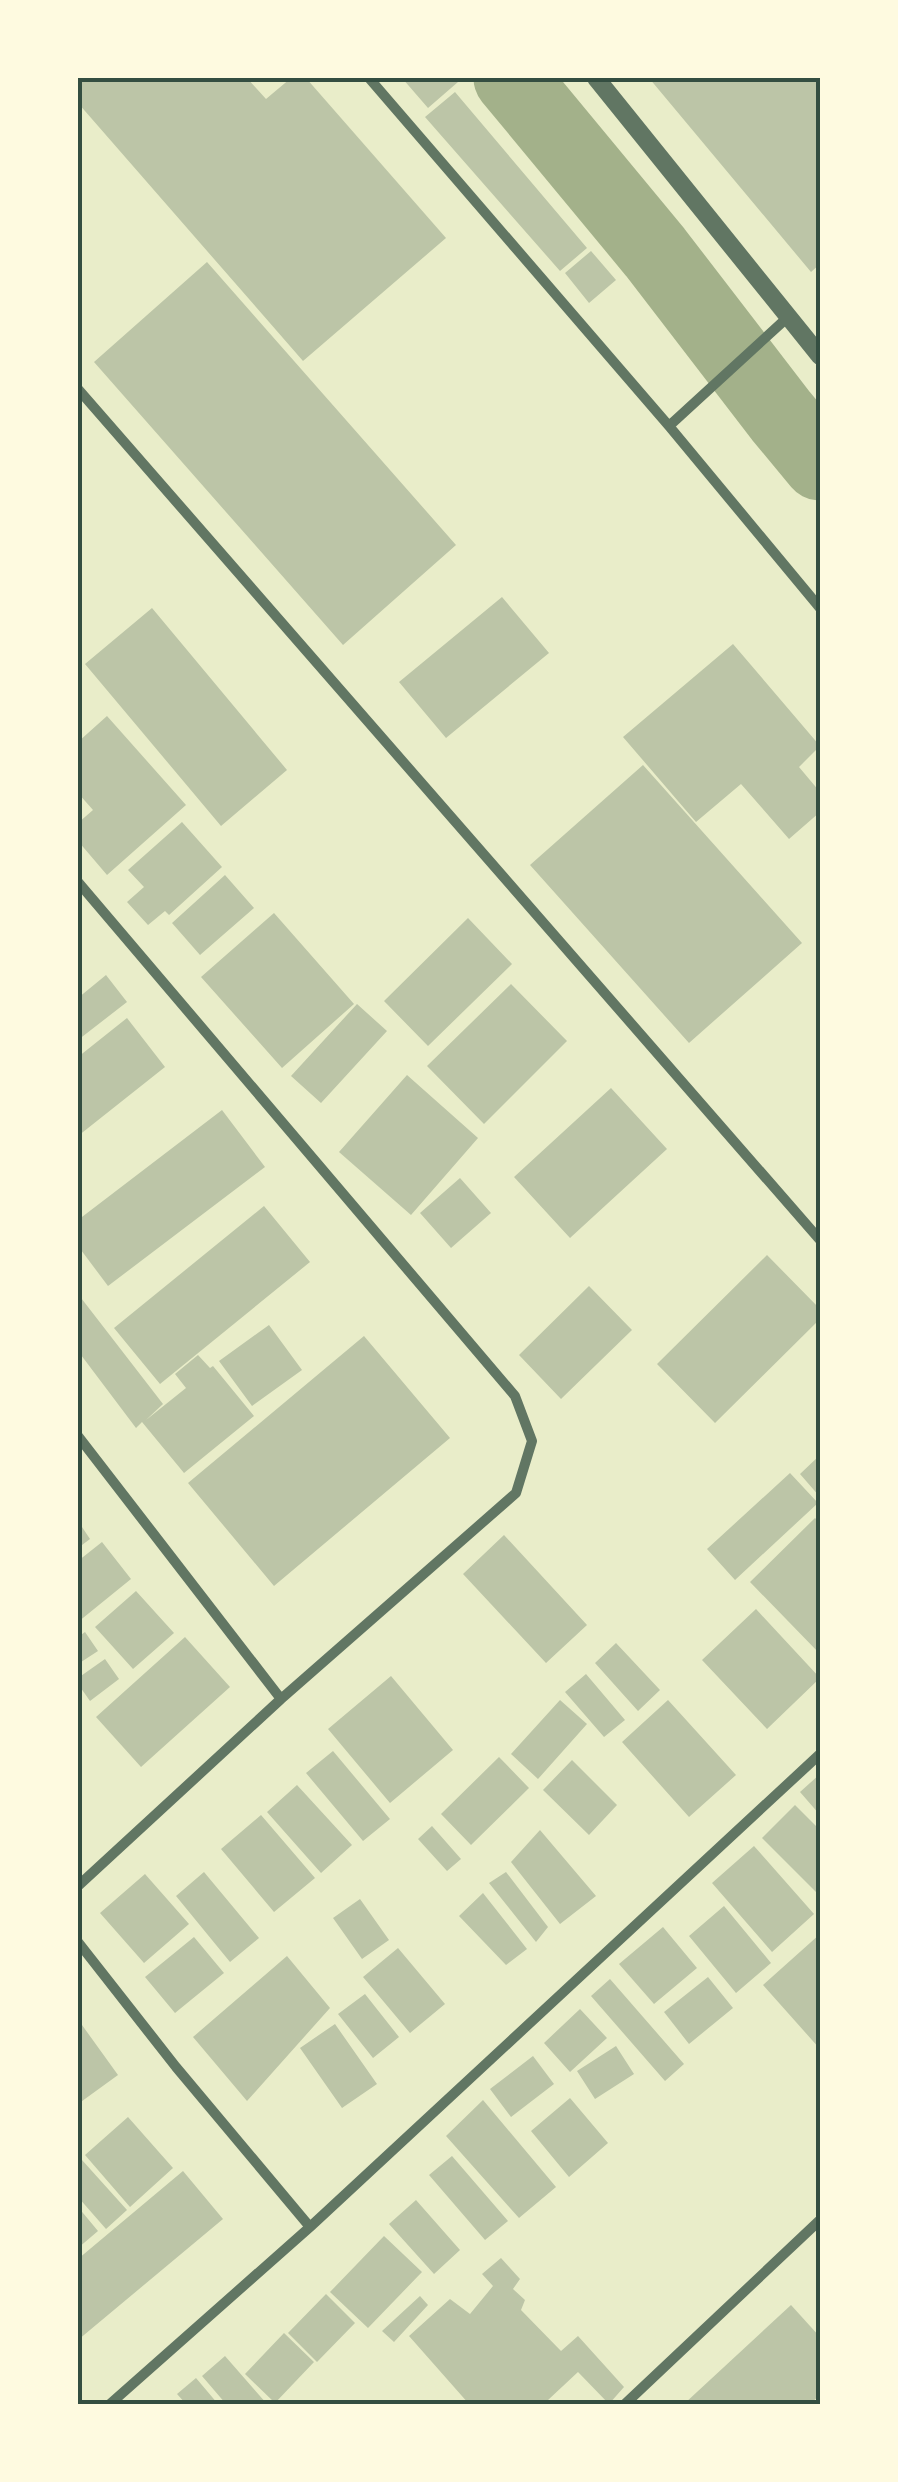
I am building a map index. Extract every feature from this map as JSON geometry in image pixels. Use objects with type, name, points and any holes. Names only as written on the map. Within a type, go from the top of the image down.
[{"type":"street","points":[[370,78],[820,608]]},
{"type":"street","points":[[596,78],[820,356]]},
{"type":"street","points":[[669,426],[788,317]]},
{"type":"street","points":[[78,389],[820,1240]]},
{"type":"street","points":[[78,882],[515,1396],[532,1441],[516,1494],[281,1699],[78,1886]]},
{"type":"street","points":[[78,1436],[281,1699]]},
{"type":"street","points":[[110,2404],[310,2228],[820,1754]]},
{"type":"street","points":[[78,1942],[310,2228]]},
{"type":"street","points":[[625,2404],[820,2220]]},
{"type":"building","points":[[78,78],[247,78],[266,99],[291,78],[306,78],[446,238],[303,361],[78,103]]},
{"type":"building","points":[[402,78],[455,78],[458,82],[428,108]]},
{"type":"building","points":[[649,78],[820,78],[820,264],[811,272]]},
{"type":"building","points":[[455,92],[587,248],[560,271],[425,117]]},
{"type":"building","points":[[591,251],[616,280],[589,303],[565,273]]},
{"type":"building","points":[[207,262],[456,545],[343,645],[94,362]]},
{"type":"building","points":[[502,597],[549,653],[446,738],[399,682]]},
{"type":"building","points":[[152,608],[287,770],[221,826],[85,664]]},
{"type":"building","points":[[733,644],[820,746],[799,767],[820,792],[820,812],[789,839],[741,784],[696,822],[623,737]]},
{"type":"building","points":[[107,716],[186,805],[107,875],[78,841],[78,823],[93,810],[78,793],[78,742]]},
{"type":"building","points":[[643,765],[802,943],[689,1043],[530,865]]},
{"type":"building","points":[[182,822],[222,867],[169,915],[165,911],[148,925],[127,902],[144,887],[128,870]]},
{"type":"building","points":[[225,875],[254,908],[200,955],[172,923]]},
{"type":"building","points":[[274,913],[354,1004],[282,1068],[201,977]]},
{"type":"building","points":[[468,918],[512,964],[428,1046],[384,1001]]},
{"type":"building","points":[[106,975],[127,1002],[78,1040],[78,998]]},
{"type":"building","points":[[511,984],[567,1041],[484,1124],[427,1066]]},
{"type":"building","points":[[357,1004],[387,1031],[321,1103],[291,1076]]},
{"type":"building","points":[[127,1018],[165,1067],[78,1136],[78,1057]]},
{"type":"building","points":[[407,1075],[478,1138],[411,1215],[339,1152]]},
{"type":"building","points":[[611,1088],[667,1149],[570,1238],[514,1177]]},
{"type":"building","points":[[222,1110],[265,1167],[108,1286],[78,1246],[78,1220]]},
{"type":"building","points":[[460,1178],[491,1213],[451,1248],[420,1213]]},
{"type":"building","points":[[264,1206],[310,1262],[160,1384],[114,1328]]},
{"type":"building","points":[[767,1255],[820,1309],[820,1319],[715,1423],[657,1364]]},
{"type":"building","points":[[589,1286],[632,1330],[561,1399],[519,1355]]},
{"type":"building","points":[[78,1294],[163,1404],[146,1420],[186,1388],[175,1374],[198,1355],[210,1368],[213,1366],[254,1416],[184,1473],[142,1422],[136,1428],[78,1351]]},
{"type":"building","points":[[269,1325],[302,1370],[252,1406],[219,1361]]},
{"type":"building","points":[[364,1336],[450,1438],[274,1586],[188,1483]]},
{"type":"building","points":[[820,1455],[820,1497],[800,1474]]},
{"type":"building","points":[[790,1473],[818,1503],[735,1580],[707,1549]]},
{"type":"building","points":[[815,1518],[820,1523],[820,1654],[750,1582]]},
{"type":"building","points":[[78,1521],[90,1539],[78,1548]]},
{"type":"building","points":[[504,1535],[587,1625],[546,1663],[463,1574]]},
{"type":"building","points":[[102,1542],[131,1579],[78,1622],[78,1561]]},
{"type":"building","points":[[136,1591],[174,1633],[133,1669],[95,1627]]},
{"type":"building","points":[[756,1609],[820,1678],[767,1729],[702,1660]]},
{"type":"building","points":[[85,1632],[98,1651],[78,1664],[78,1637]]},
{"type":"building","points":[[185,1637],[230,1687],[141,1767],[96,1717]]},
{"type":"building","points":[[616,1643],[660,1690],[638,1711],[595,1663]]},
{"type":"building","points":[[105,1659],[119,1679],[90,1701],[78,1678]]},
{"type":"building","points":[[586,1674],[625,1720],[604,1737],[565,1692]]},
{"type":"building","points":[[391,1676],[453,1750],[390,1803],[328,1729]]},
{"type":"building","points":[[560,1700],[587,1724],[538,1779],[511,1754]]},
{"type":"building","points":[[668,1700],[736,1775],[689,1817],[622,1742]]},
{"type":"building","points":[[333,1751],[390,1819],[363,1841],[306,1773]]},
{"type":"building","points":[[499,1757],[529,1788],[471,1845],[441,1814]]},
{"type":"building","points":[[572,1760],[617,1805],[589,1835],[543,1790]]},
{"type":"building","points":[[820,1774],[820,1815],[800,1792]]},
{"type":"building","points":[[297,1785],[352,1845],[321,1873],[267,1812]]},
{"type":"building","points":[[795,1805],[820,1830],[820,1896],[762,1838]]},
{"type":"building","points":[[261,1815],[315,1878],[274,1912],[221,1849]]},
{"type":"building","points":[[432,1826],[461,1859],[447,1871],[418,1839]]},
{"type":"building","points":[[540,1830],[596,1896],[560,1924],[511,1862]]},
{"type":"building","points":[[754,1846],[814,1914],[772,1952],[712,1883]]},
{"type":"building","points":[[204,1872],[259,1938],[230,1962],[176,1896]]},
{"type":"building","points":[[506,1872],[548,1927],[536,1942],[489,1883]]},
{"type":"building","points":[[145,1874],[189,1924],[144,1963],[100,1913]]},
{"type":"building","points":[[483,1893],[527,1949],[506,1965],[459,1916]]},
{"type":"building","points":[[360,1899],[389,1940],[362,1959],[333,1918]]},
{"type":"building","points":[[724,1906],[771,1963],[736,1993],[689,1936]]},
{"type":"building","points":[[663,1927],[697,1968],[654,2004],[619,1964]]},
{"type":"building","points":[[820,1934],[820,2049],[763,1985]]},
{"type":"building","points":[[194,1937],[224,1973],[175,2013],[145,1977]]},
{"type":"building","points":[[398,1948],[445,2004],[410,2033],[363,1977]]},
{"type":"building","points":[[287,1956],[330,2008],[247,2101],[193,2037]]},
{"type":"building","points":[[708,1977],[733,2008],[689,2044],[664,2012]]},
{"type":"building","points":[[610,1979],[684,2064],[665,2081],[591,1996]]},
{"type":"building","points":[[365,1994],[399,2037],[373,2058],[338,2014]]},
{"type":"building","points":[[580,2009],[607,2038],[570,2072],[544,2043]]},
{"type":"building","points":[[335,2024],[377,2084],[342,2108],[300,2048]]},
{"type":"building","points":[[82,2025],[118,2075],[78,2104],[78,2028]]},
{"type":"building","points":[[616,2046],[634,2074],[595,2099],[577,2071]]},
{"type":"building","points":[[533,2056],[554,2084],[511,2117],[490,2089]]},
{"type":"building","points":[[570,2098],[608,2143],[569,2177],[531,2131]]},
{"type":"building","points":[[483,2100],[556,2187],[519,2218],[446,2136]]},
{"type":"building","points":[[128,2117],[173,2168],[130,2207],[85,2155]]},
{"type":"building","points":[[452,2156],[508,2221],[485,2240],[429,2175]]},
{"type":"building","points":[[82,2160],[127,2210],[106,2229],[78,2197],[78,2164]]},
{"type":"building","points":[[183,2171],[223,2219],[78,2340],[78,2259]]},
{"type":"building","points":[[416,2200],[460,2250],[434,2274],[389,2224]]},
{"type":"building","points":[[78,2207],[98,2231],[78,2248]]},
{"type":"building","points":[[384,2236],[422,2272],[368,2328],[330,2292]]},
{"type":"building","points":[[501,2258],[520,2279],[513,2289],[525,2300],[521,2310],[561,2351],[578,2336],[624,2387],[609,2404],[578,2372],[548,2400],[551,2404],[469,2404],[409,2336],[450,2299],[470,2314],[493,2286],[482,2274]]},
{"type":"building","points":[[326,2294],[355,2323],[317,2362],[288,2333]]},
{"type":"building","points":[[420,2296],[428,2305],[394,2342],[382,2331]]},
{"type":"building","points":[[791,2305],[820,2337],[820,2395],[810,2404],[684,2404]]},
{"type":"building","points":[[284,2333],[314,2362],[275,2403],[245,2374]]},
{"type":"building","points":[[225,2356],[267,2404],[226,2404],[202,2376]]},
{"type":"building","points":[[196,2378],[218,2404],[186,2404],[177,2394]]},
{"type":"waterway","points":[[511,78],[655,252],[820,463]]}]
